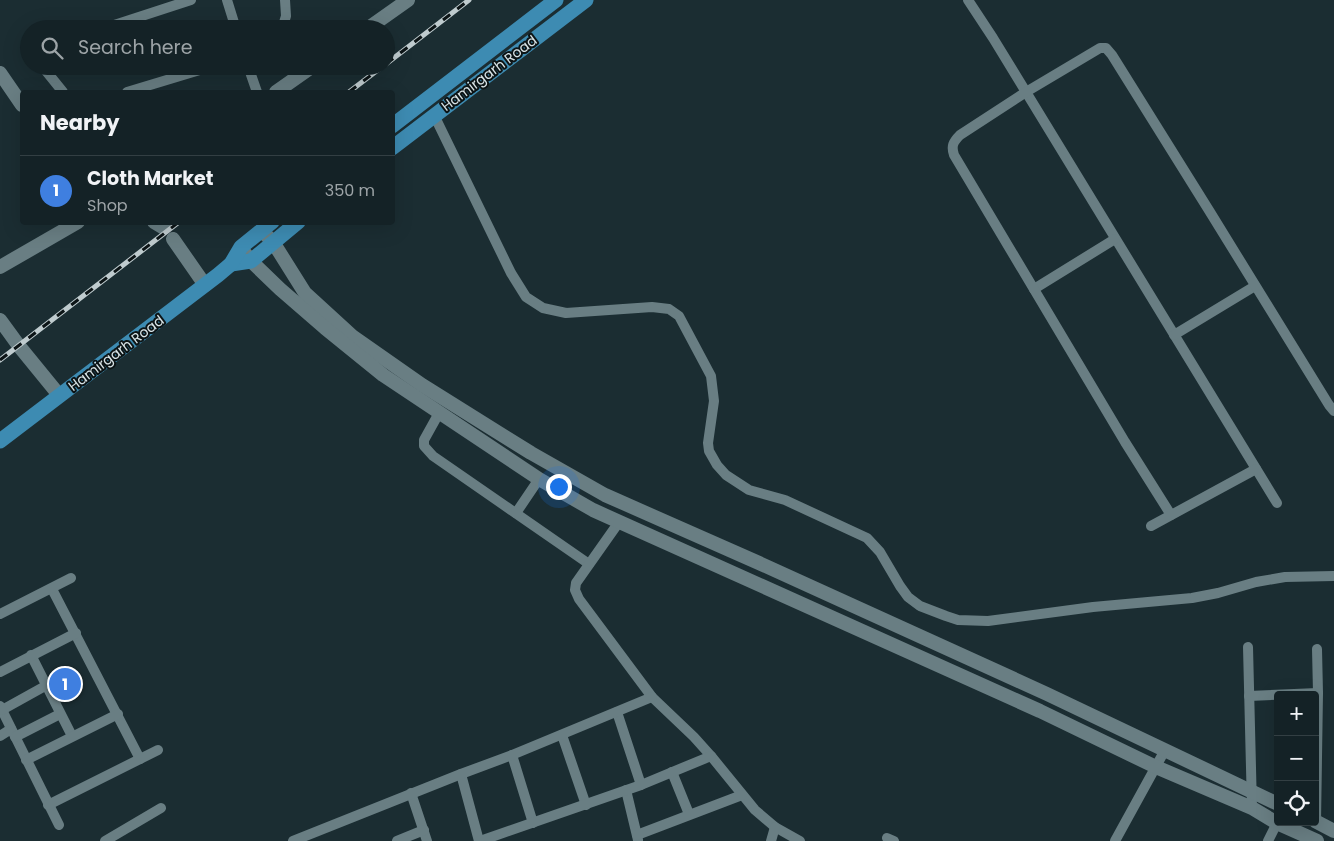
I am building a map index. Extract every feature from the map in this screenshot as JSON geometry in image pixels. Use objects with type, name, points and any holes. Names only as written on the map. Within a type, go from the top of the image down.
[{"type":"main road","points":[[379,20],[407,0]]},
{"type":"main road","name":"Hamirgarh Road","points":[[395,124],[556,0]]},
{"type":"main road","name":"Hamirgarh Road","points":[[395,146],[586,0]]},
{"type":"main road","points":[[0,73],[20,102]]},
{"type":"main road","points":[[279,90],[300,75]]},
{"type":"main road","points":[[0,267],[73,225]]},
{"type":"main road","points":[[250,261],[294,225]]},
{"type":"main road","name":"Hamirgarh Road","points":[[0,441],[205,285],[231,264],[241,248],[267,227]]},
{"type":"main road","points":[[267,227],[273,242],[305,293],[352,336],[422,385],[531,453],[605,494],[1047,694],[1274,802]]},
{"type":"main road","points":[[173,239],[205,285]]},
{"type":"main road","points":[[241,248],[250,261],[280,290],[383,375],[539,479],[593,510],[1040,710],[1156,766],[1252,808],[1274,821]]},
{"type":"main road","name":"Hamirgarh Road","points":[[231,264],[250,261]]},
{"type":"main road","points":[[0,320],[59,396]]},
{"type":"main road","points":[[1319,823],[1334,831]]},
{"type":"main road","points":[[1284,826],[1317,841]]},
{"type":"street","points":[[130,20],[191,0]]},
{"type":"street","points":[[226,0],[233,20]]},
{"type":"street","points":[[285,0],[285,20]]},
{"type":"street","points":[[968,0],[1277,503]]},
{"type":"street","points":[[1171,515],[1125,442],[954,155],[953,142],[1026,92],[1100,48],[1106,48],[1138,96],[1328,405],[1334,410]]},
{"type":"street","points":[[49,75],[61,90]]},
{"type":"street","points":[[134,90],[183,75]]},
{"type":"street","points":[[253,75],[256,90]]},
{"type":"street","points":[[434,115],[512,273],[526,297],[543,308],[566,313],[652,307],[669,309],[679,316],[711,376],[714,401],[708,443],[709,451],[717,465],[726,475],[749,490],[785,500],[867,538],[880,552],[908,597],[920,606],[958,620],[988,621],[1093,607],[1192,598],[1256,582],[1285,577],[1334,576]]},
{"type":"street","points":[[1034,289],[1115,239]]},
{"type":"street","points":[[1174,335],[1255,286]]},
{"type":"street","points":[[439,413],[424,440],[424,446],[433,456],[589,564]]},
{"type":"street","points":[[1151,526],[1256,469]]},
{"type":"street","points":[[516,513],[539,479]]},
{"type":"street","points":[[619,522],[576,583],[575,590],[579,599],[652,697],[694,737],[755,810],[775,827],[800,841]]},
{"type":"street","points":[[0,614],[71,578]]},
{"type":"street","points":[[52,589],[140,758]]},
{"type":"street","points":[[0,672],[76,633]]},
{"type":"street","points":[[1248,647],[1252,808]]},
{"type":"street","points":[[1317,649],[1318,691]]},
{"type":"street","points":[[31,655],[72,736]]},
{"type":"street","points":[[47,685],[1,708],[59,825]]},
{"type":"street","points":[[1249,696],[1274,695]]},
{"type":"street","points":[[297,840],[411,793],[562,735],[652,697]]},
{"type":"street","points":[[617,712],[640,785]]},
{"type":"street","points":[[0,736],[13,733],[60,714]]},
{"type":"street","points":[[26,760],[118,714]]},
{"type":"street","points":[[562,735],[586,805]]},
{"type":"street","points":[[1317,736],[1317,781]]},
{"type":"street","points":[[48,805],[158,750]]},
{"type":"street","points":[[1115,841],[1165,750]]},
{"type":"street","points":[[512,755],[533,823]]},
{"type":"street","points":[[461,774],[480,841],[586,805],[711,756]]},
{"type":"street","points":[[672,772],[689,814]]},
{"type":"street","points":[[626,790],[638,838],[689,814],[742,795]]},
{"type":"street","points":[[411,793],[427,841]]},
{"type":"street","points":[[104,841],[161,808]]},
{"type":"street","points":[[1268,841],[1276,826]]},
{"type":"street","points":[[771,841],[775,827]]},
{"type":"street","points":[[398,841],[424,830]]},
{"type":"railway","points":[[395,57],[469,0]]},
{"type":"railway","points":[[352,90],[371,75]]},
{"type":"railway","points":[[0,360],[175,225]]},
{"type":"place","name":"Cloth Market","points":[[65,684]]}]
